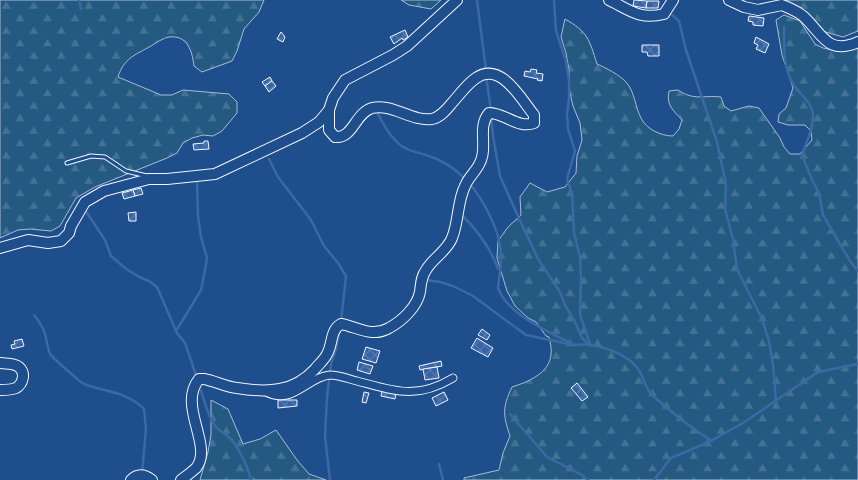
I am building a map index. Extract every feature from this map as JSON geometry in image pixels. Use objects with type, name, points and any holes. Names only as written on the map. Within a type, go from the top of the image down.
[{"type":"street","points":[[181,480],[196,467],[202,450],[192,414],[192,392],[194,385],[199,379],[236,388],[282,390],[299,384],[310,375],[328,354],[337,326],[341,324],[358,330],[379,332],[388,329],[405,316],[416,304],[424,273],[448,245],[452,237],[464,187],[478,168],[483,155],[482,126],[485,118],[489,113],[494,113],[521,125],[534,123],[534,115],[508,83],[492,74],[484,74],[476,77],[443,112],[430,119],[415,117],[387,108],[370,108],[359,117],[347,134],[340,138],[335,137],[329,130],[329,110],[333,98],[345,80],[407,46],[457,0]]},
{"type":"street","points":[[609,0],[636,15],[646,17],[664,14],[673,0]]},
{"type":"street","points":[[729,0],[744,7],[758,10],[782,5],[802,16],[828,44],[845,46],[858,42]]},
{"type":"street","points":[[0,248],[28,240],[48,243],[61,241],[69,233],[85,202],[104,191],[149,179],[215,174],[302,133],[319,122],[329,110]]},
{"type":"street","points":[[0,363],[18,366],[23,372],[23,376],[21,383],[16,388],[0,390]]},
{"type":"street","points":[[264,390],[275,395],[284,395],[330,375],[395,391],[412,392],[430,389],[453,378]]},
{"type":"street","points":[[132,480],[137,475],[142,474],[152,480]]},
{"type":"lane","points":[[67,163],[91,156],[105,157],[126,171],[150,176],[155,179]]},
{"type":"green space","points":[[0,0],[264,0],[259,12],[244,29],[232,61],[202,72],[194,66],[192,55],[185,41],[169,37],[164,38],[127,61],[123,65],[118,77],[161,95],[172,95],[183,90],[229,94],[237,102],[237,113],[222,131],[213,136],[203,135],[192,138],[183,143],[177,153],[95,187],[76,198],[60,226],[51,231],[18,230],[0,238]]},
{"type":"green space","points":[[401,0],[441,0],[431,9],[409,5]]},
{"type":"green space","points":[[786,0],[858,0],[858,31],[843,37],[822,31],[802,8]]},
{"type":"green space","points":[[784,15],[800,21],[815,44],[823,48],[833,50],[858,48],[858,480],[464,480],[464,478],[499,470],[510,436],[506,422],[505,406],[512,387],[537,376],[550,361],[549,337],[546,336],[536,322],[528,318],[515,306],[507,291],[497,258],[498,241],[508,227],[521,215],[520,197],[530,183],[547,192],[565,187],[576,173],[577,156],[582,140],[580,123],[569,89],[569,70],[561,37],[565,19],[579,28],[587,37],[597,64],[613,72],[626,82],[643,122],[654,131],[673,136],[679,129],[682,120],[671,107],[668,100],[669,91],[678,90],[694,97],[721,97],[724,106],[731,111],[749,106],[759,108],[790,154],[800,154],[812,140],[811,131],[805,125],[788,125],[778,122],[779,114],[786,108],[793,88],[782,55],[776,20]]},
{"type":"green space","points":[[211,400],[228,409],[243,444],[260,439],[276,430],[309,474],[326,480],[200,480],[211,435]]},
{"type":"building","points":[[634,0],[647,1],[646,8],[633,6]]},
{"type":"building","points":[[647,1],[659,1],[658,8],[646,8]]},
{"type":"building","points":[[749,16],[764,18],[763,26],[753,25],[753,22],[748,21]]},
{"type":"building","points":[[405,30],[408,37],[403,40],[402,38],[394,44],[390,37]]},
{"type":"building","points":[[281,32],[285,37],[283,42],[277,39]]},
{"type":"building","points":[[756,37],[769,44],[765,53],[756,49],[758,45],[754,43]]},
{"type":"building","points":[[642,45],[659,45],[659,56],[648,56],[647,52],[642,52]]},
{"type":"building","points":[[531,69],[537,70],[536,73],[543,74],[542,81],[524,76],[525,71],[530,72]]},
{"type":"building","points":[[270,77],[272,81],[265,86],[262,82]]},
{"type":"building","points":[[272,81],[276,86],[269,92],[265,86]]},
{"type":"building","points":[[204,141],[208,141],[209,149],[194,150],[193,144],[204,143]]},
{"type":"building","points":[[141,188],[143,194],[135,196],[133,190]]},
{"type":"building","points":[[133,190],[135,196],[124,199],[122,193]]},
{"type":"building","points":[[136,212],[136,221],[129,221],[128,213]]},
{"type":"building","points":[[482,329],[490,335],[487,340],[478,335]]},
{"type":"building","points":[[477,338],[493,348],[488,357],[471,348]]},
{"type":"building","points":[[22,339],[24,346],[12,349],[11,345],[15,344],[14,341]]},
{"type":"building","points":[[366,347],[380,351],[376,363],[362,359]]},
{"type":"building","points":[[441,361],[442,366],[420,370],[419,366]]},
{"type":"building","points":[[359,362],[373,366],[370,374],[357,370]]},
{"type":"building","points":[[437,367],[439,378],[425,380],[423,369]]},
{"type":"building","points":[[577,383],[588,397],[582,401],[571,388]]},
{"type":"building","points":[[382,391],[396,393],[395,399],[381,396]]},
{"type":"building","points":[[364,392],[369,393],[366,403],[362,402]]},
{"type":"building","points":[[444,392],[448,400],[436,406],[432,398]]},
{"type":"building","points":[[278,400],[297,400],[297,406],[278,408]]},
{"type":"waterway","points":[[79,0],[81,9]]},
{"type":"waterway","points":[[477,0],[486,70]]},
{"type":"waterway","points":[[554,0],[556,31],[566,61],[569,81],[568,129],[575,151],[567,179],[572,193],[574,232],[580,257],[580,315],[590,344]]},
{"type":"waterway","points":[[671,14],[679,21],[686,50],[717,142],[726,184],[725,209],[733,239],[737,269],[762,319],[769,341],[776,401]]},
{"type":"waterway","points":[[784,27],[787,71],[793,84],[808,102],[813,114],[811,130],[802,155],[819,193],[823,215],[858,271]]},
{"type":"waterway","points":[[486,76],[491,110]]},
{"type":"waterway","points":[[376,110],[389,133],[402,146],[452,167],[465,179]]},
{"type":"waterway","points":[[491,116],[500,176],[538,259],[560,292],[582,338],[591,346]]},
{"type":"waterway","points":[[269,159],[278,177],[311,220],[324,246],[346,276],[341,321]]},
{"type":"waterway","points":[[176,331],[201,290],[207,258],[198,216],[197,181]]},
{"type":"waterway","points":[[469,183],[485,206],[498,235],[501,257],[498,288],[503,298],[520,315],[542,329],[574,345]]},
{"type":"waterway","points":[[85,210],[105,240],[111,256],[125,268],[157,287],[177,333],[185,343],[197,378]]},
{"type":"waterway","points":[[462,215],[483,240],[492,254],[498,269]]},
{"type":"waterway","points":[[427,280],[453,286],[473,296],[526,335],[574,345],[592,345],[620,354],[635,365],[653,396],[681,420],[712,441]]},
{"type":"waterway","points":[[34,315],[44,331],[50,354],[72,375],[84,384],[123,395],[144,409],[146,429],[142,473]]},
{"type":"waterway","points":[[330,480],[325,436],[327,397],[331,364],[340,329]]},
{"type":"waterway","points":[[654,480],[671,458],[709,442],[743,423],[818,372],[858,364]]},
{"type":"waterway","points":[[199,385],[212,422],[237,447],[251,480]]},
{"type":"waterway","points":[[510,414],[547,457],[588,480]]},
{"type":"waterway","points":[[439,464],[443,480]]}]
